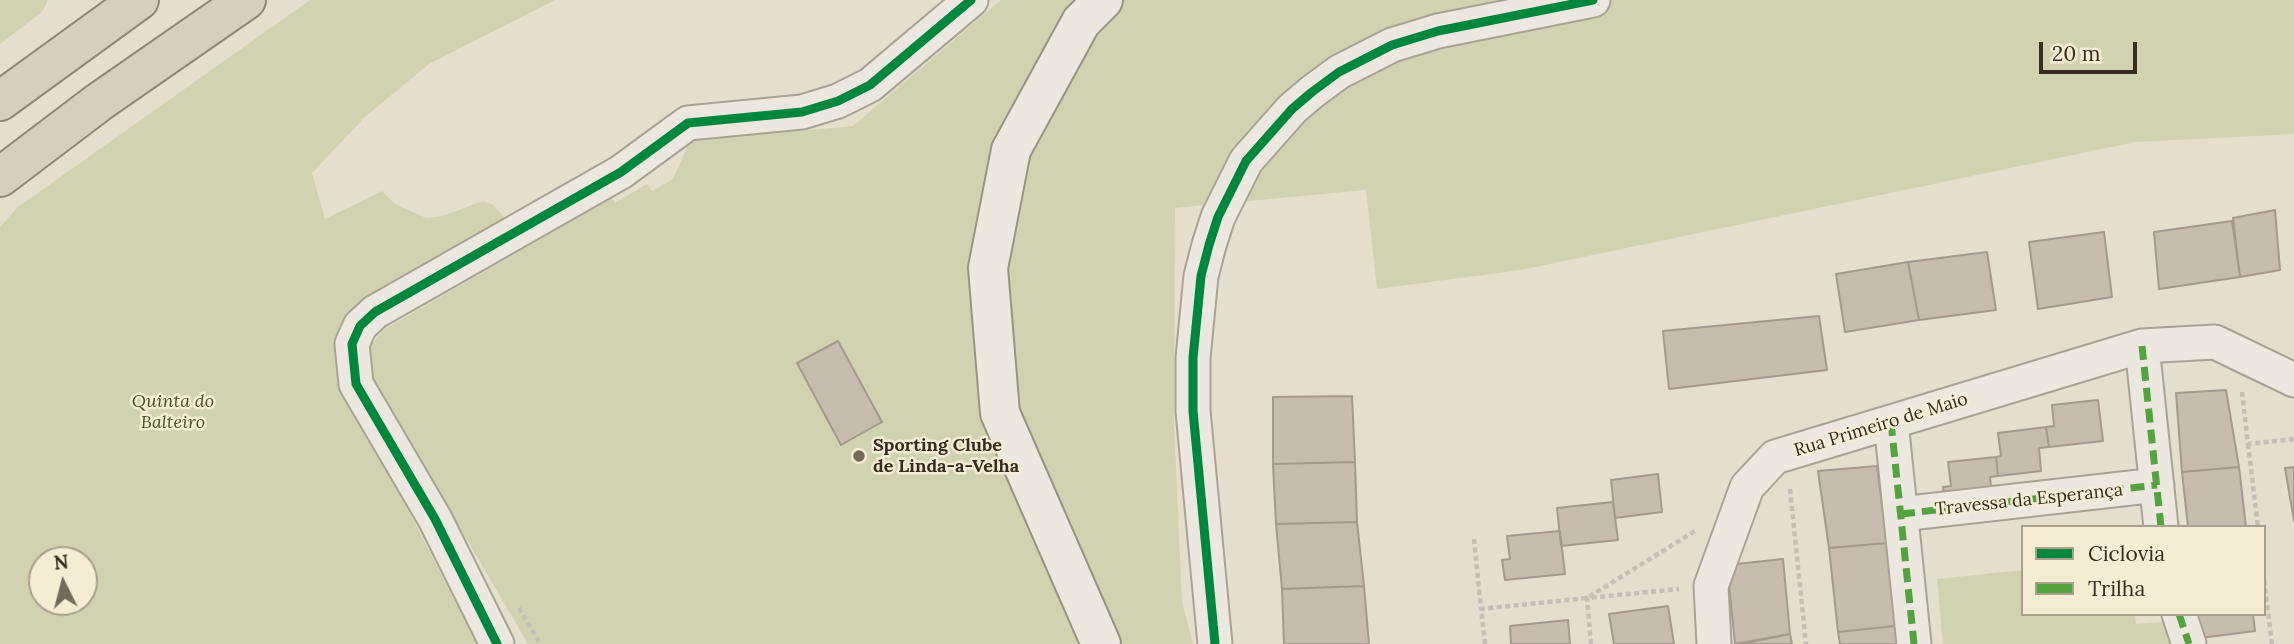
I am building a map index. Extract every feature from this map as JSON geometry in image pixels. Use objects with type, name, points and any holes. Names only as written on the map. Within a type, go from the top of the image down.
[{"type":"highway","points":[[0,101],[139,0]]},
{"type":"highway","points":[[0,177],[99,102],[246,0]]},
{"type":"street","points":[[498,644],[435,519],[356,384],[352,344],[360,326],[375,312],[621,172],[688,123],[802,111],[838,101],[870,85],[971,0]]},
{"type":"street","points":[[1101,644],[1000,413],[988,268],[1011,150],[1081,22],[1103,0]]},
{"type":"street","points":[[1215,644],[1193,411],[1196,318],[1201,276],[1209,245],[1233,186],[1246,162],[1292,109],[1312,92],[1339,72],[1392,45],[1438,31],[1593,0]]},
{"type":"street","name":"Rua Primeiro de Maio","points":[[1714,644],[1711,586],[1746,487],[1775,457],[2142,346],[2215,342],[2294,380]]},
{"type":"street","points":[[2142,346],[2161,525]]},
{"type":"street","points":[[1891,422],[1914,644]]},
{"type":"street","name":"Travessa da Esperança","points":[[1901,514],[2157,485]]},
{"type":"street","points":[[2180,616],[2189,644]]},
{"type":"path","points":[[2238,353],[2258,525]]},
{"type":"path","points":[[2248,444],[2294,439]]},
{"type":"path","points":[[1787,453],[1806,644]]},
{"type":"path","points":[[1587,598],[1741,503]]},
{"type":"path","points":[[1474,539],[1485,644]]},
{"type":"path","points":[[1481,609],[1711,586]]},
{"type":"path","points":[[2266,596],[2272,644]]},
{"type":"path","points":[[1587,598],[1591,644]]},
{"type":"green space","points":[[0,0],[48,0],[42,12],[0,44]]},
{"type":"green space","name":"Quinta do Balteiro","points":[[310,0],[555,0],[429,64],[365,117],[312,173],[325,219],[382,191],[395,204],[426,218],[442,216],[483,201],[492,204],[504,217],[502,227],[366,300],[344,384],[477,644],[0,644],[0,227],[18,207]]},
{"type":"green space","points":[[1001,0],[2294,0],[2294,134],[2135,142],[1521,270],[1377,289],[1366,190],[1175,208],[1174,426],[1182,602],[1193,644],[528,644],[373,379],[367,349],[385,329],[612,198],[615,203],[647,184],[652,191],[673,179],[688,145],[708,128],[767,134],[853,126]]},
{"type":"green space","points":[[2021,570],[2021,616],[2135,616],[2136,624],[2161,622],[2187,644],[1943,644],[1937,579]]},
{"type":"building","points":[[2275,210],[2280,270],[2240,277],[2233,218]]},
{"type":"building","points":[[2232,221],[2240,277],[2159,289],[2154,232]]},
{"type":"building","points":[[2104,232],[2112,297],[2038,309],[2029,242]]},
{"type":"building","points":[[1987,252],[1996,310],[1919,320],[1908,262]]},
{"type":"building","points":[[1908,262],[1919,320],[1845,332],[1836,274]]},
{"type":"building","points":[[1819,316],[1827,370],[1669,389],[1663,331]]},
{"type":"building","points":[[838,341],[882,422],[841,445],[797,363]]},
{"type":"building","points":[[2226,390],[2239,467],[2182,472],[2176,393]]},
{"type":"building","points":[[1352,396],[1355,462],[1273,464],[1273,397]]},
{"type":"building","points":[[2098,400],[2103,441],[2049,447],[2046,427],[2054,426],[2052,405]]},
{"type":"building","points":[[2046,427],[2049,447],[2039,448],[2041,471],[1998,476],[1996,457],[2001,456],[1998,433]]},
{"type":"building","points":[[1996,457],[1998,476],[1990,477],[1992,496],[1945,501],[1943,487],[1951,486],[1948,462]]},
{"type":"building","points":[[1355,462],[1357,522],[1276,524],[1273,464]]},
{"type":"building","points":[[1877,466],[1887,543],[1829,548],[1818,471]]},
{"type":"building","points":[[2239,467],[2246,525],[2188,525],[2182,472]]},
{"type":"building","points":[[2294,467],[2294,521],[2285,468]]},
{"type":"building","points":[[1658,474],[1662,512],[1615,518],[1611,480]]},
{"type":"building","points":[[1613,502],[1618,540],[1561,546],[1557,508]]},
{"type":"building","points":[[1357,522],[1364,586],[1282,589],[1276,524]]},
{"type":"building","points":[[1560,531],[1565,574],[1505,580],[1502,560],[1510,559],[1507,536]]},
{"type":"building","points":[[1887,543],[1895,626],[1838,632],[1829,548]]},
{"type":"building","points":[[1783,559],[1790,634],[1735,644],[1727,565]]},
{"type":"building","points":[[1364,586],[1369,644],[1284,644],[1282,589]]},
{"type":"building","points":[[1668,606],[1674,644],[1614,644],[1609,614]]},
{"type":"building","points":[[2197,616],[2253,616],[2255,631],[2200,638]]},
{"type":"building","points":[[1568,620],[1570,644],[1511,644],[1510,626]]},
{"type":"building","points":[[1895,626],[1898,644],[1840,644],[1838,632]]},
{"type":"building","points":[[1790,634],[1792,644],[1741,644]]},
{"type":"marked path","points":[[2142,346],[2161,525]]},
{"type":"marked path","points":[[1891,422],[1914,644]]},
{"type":"marked path","points":[[1901,514],[2157,485]]},
{"type":"marked path","points":[[2180,616],[2189,644]]},
{"type":"cycle path","points":[[497,644],[435,519],[356,384],[352,344],[360,326],[375,312],[621,172],[688,123],[802,112],[838,101],[870,85],[971,0]]},
{"type":"cycle path","points":[[1215,644],[1193,411],[1193,358],[1201,276],[1209,245],[1218,217],[1246,161],[1292,109],[1312,92],[1339,72],[1392,45],[1438,31],[1593,0]]},
{"type":"place","name":"Sporting Clube de Linda-a-Velha","points":[[859,456]]}]
